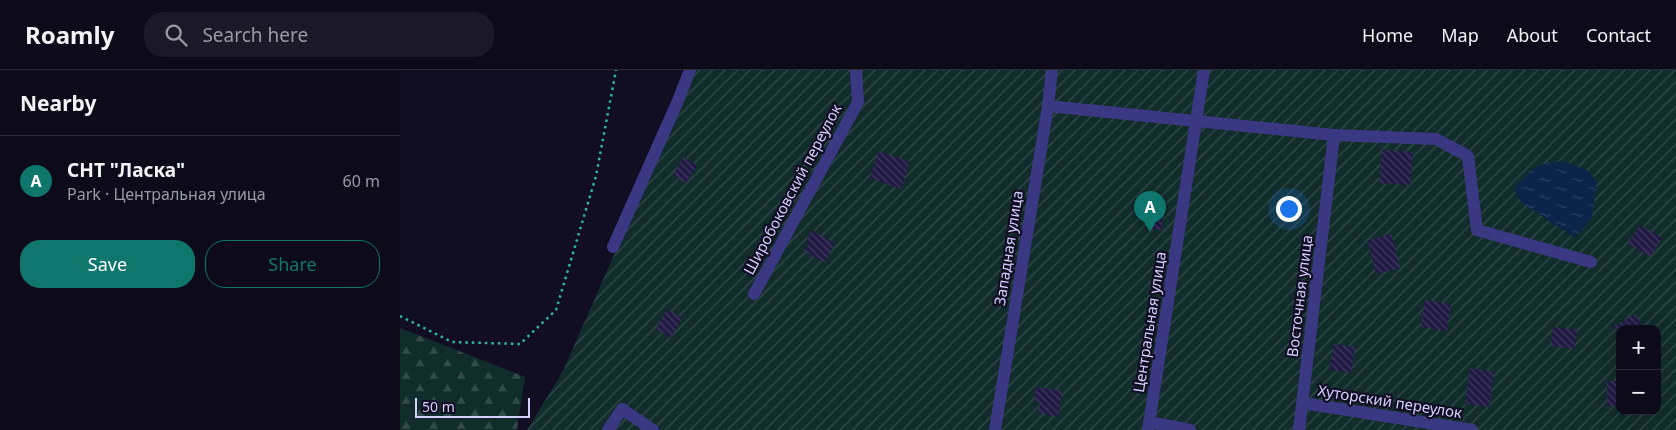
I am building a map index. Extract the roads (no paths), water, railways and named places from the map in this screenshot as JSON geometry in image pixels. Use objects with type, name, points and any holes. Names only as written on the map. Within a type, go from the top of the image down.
[{"type":"street","points":[[613,246],[690,70]]},
{"type":"street","name":"Широбоковский переулок","points":[[754,294],[858,102],[856,70]]},
{"type":"street","name":"Западная улица","points":[[995,430],[1048,106],[1052,70]]},
{"type":"street","name":"Центральная улица","points":[[1148,426],[1204,70]]},
{"type":"street","points":[[1048,106],[1334,135],[1436,139],[1468,156],[1477,230],[1590,262]]},
{"type":"street","name":"Восточная улица","points":[[1299,430],[1334,135]]},
{"type":"street","name":"Хуторский переулок","points":[[1303,403],[1472,430]]},
{"type":"street","points":[[608,430],[622,409],[653,430]]},
{"type":"street","points":[[1148,426],[1190,430]]},
{"type":"water","points":[[1564,161],[1589,171],[1597,182],[1592,218],[1575,238],[1522,203],[1514,189],[1530,171],[1540,165]]},
{"type":"place","name":"СНТ \"Ласка\"","points":[[1150,232]]}]
